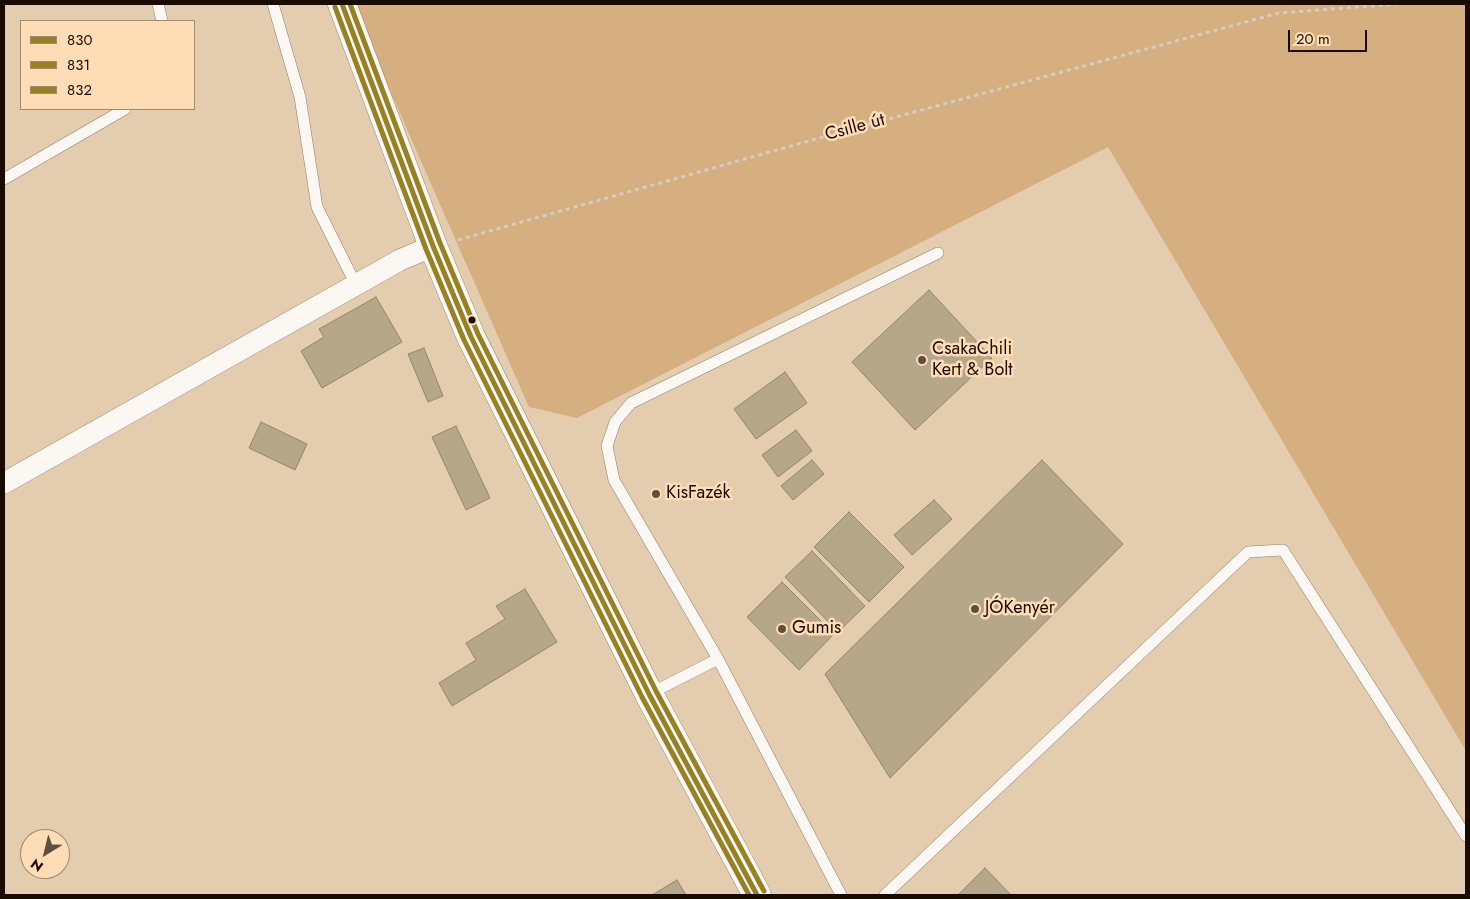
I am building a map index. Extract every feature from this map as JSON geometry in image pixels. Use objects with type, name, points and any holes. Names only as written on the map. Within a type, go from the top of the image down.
[{"type":"main road","points":[[342,4],[433,246],[471,338],[649,694],[757,895]]},
{"type":"street","points":[[4,483],[400,260],[433,246]]},
{"type":"lane","points":[[158,4],[162,20]]},
{"type":"lane","points":[[273,4],[300,97],[317,207],[356,285]]},
{"type":"lane","points":[[4,179],[124,110]]},
{"type":"lane","points":[[840,895],[718,659],[614,480],[607,446],[615,422],[631,403],[938,253]]},
{"type":"lane","points":[[886,895],[1248,552],[1283,550],[1466,836]]},
{"type":"lane","points":[[649,694],[718,659]]},
{"type":"path","name":"Csille út","points":[[433,246],[837,133],[1279,14],[1397,4]]},
{"type":"shaded area","points":[[352,4],[1466,4],[1466,751],[1108,147],[577,418],[529,407]]},
{"type":"building","name":"CsakaChili Kert & Bolt","points":[[929,290],[992,358],[915,430],[852,362]]},
{"type":"building","points":[[376,297],[402,342],[322,388],[301,351],[324,337],[319,329]]},
{"type":"building","points":[[424,348],[443,396],[428,402],[408,354]]},
{"type":"building","points":[[785,372],[807,403],[756,439],[734,409]]},
{"type":"building","points":[[261,422],[307,444],[295,470],[249,448]]},
{"type":"building","points":[[456,426],[490,498],[466,510],[432,437]]},
{"type":"building","points":[[796,430],[812,451],[778,477],[762,455]]},
{"type":"building","points":[[812,460],[824,474],[793,500],[781,486]]},
{"type":"building","name":"JÓKenyér","points":[[1042,460],[1123,544],[890,778],[825,674]]},
{"type":"building","points":[[934,500],[952,519],[912,555],[894,535]]},
{"type":"building","points":[[849,512],[904,567],[869,602],[814,547]]},
{"type":"building","points":[[812,551],[865,606],[838,632],[785,577]]},
{"type":"building","points":[[782,582],[834,634],[799,670],[747,617]]},
{"type":"building","points":[[525,589],[557,642],[452,706],[439,683],[476,660],[466,643],[505,619],[496,606]]},
{"type":"building","points":[[985,868],[1009,895],[958,895]]},
{"type":"building","points":[[677,880],[686,895],[652,895]]},
{"type":"transit line","name":"830","points":[[342,4],[433,246],[471,337],[649,694],[757,895]]},
{"type":"transit line","name":"832","points":[[350,4],[440,243],[478,334],[656,691],[764,891]]},
{"type":"transit line","name":"831","points":[[335,7],[426,249],[464,340],[642,697],[749,895]]},
{"type":"place","name":"CsakaChili Kert & Bolt","points":[[922,360]]},
{"type":"place","name":"KisFazék","points":[[656,494]]},
{"type":"place","name":"JÓKenyér","points":[[975,609]]},
{"type":"place","name":"Gumis","points":[[782,629]]}]
